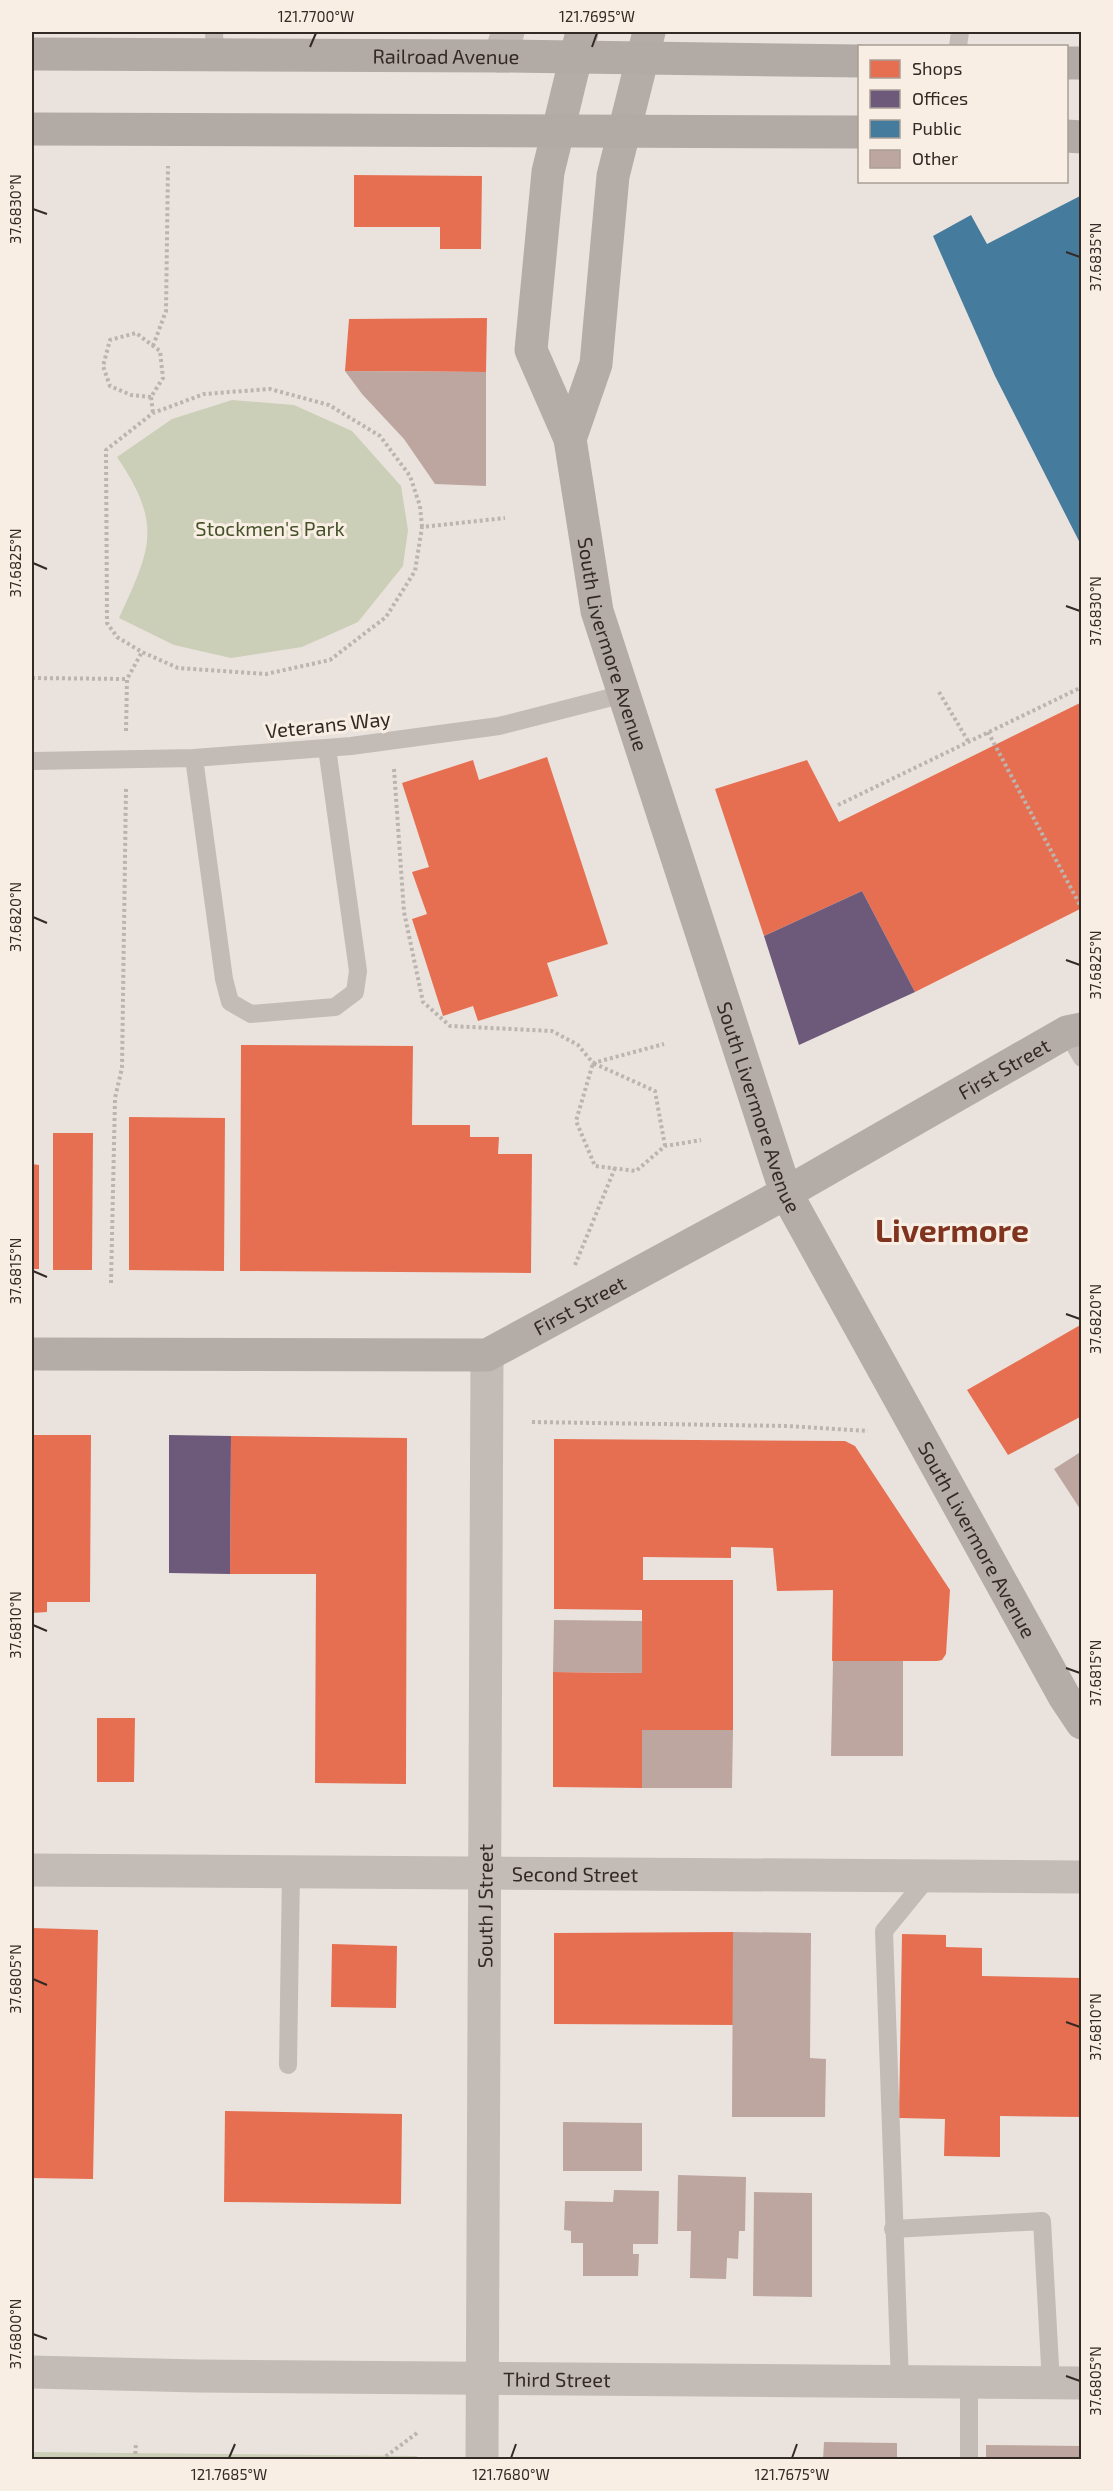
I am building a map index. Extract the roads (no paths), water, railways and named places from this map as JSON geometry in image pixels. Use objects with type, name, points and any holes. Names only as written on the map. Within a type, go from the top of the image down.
[{"type":"main road","name":"Railroad Avenue","points":[[32,54],[214,43],[579,44],[646,45],[858,61]]},
{"type":"main road","name":"South Livermore Avenue","points":[[579,44],[548,172],[531,350],[570,439],[597,610],[786,1193],[1073,1691],[1082,1723]]},
{"type":"main road","name":"South Livermore Avenue","points":[[570,439],[596,364],[614,176],[646,45]]},
{"type":"main road","points":[[32,129],[858,132]]},
{"type":"main road","name":"First Street","points":[[32,1354],[487,1355],[1078,1034]]},
{"type":"street","name":"South J Street","points":[[482,2460],[487,1355]]},
{"type":"street","name":"Second Street","points":[[32,1870],[1082,1877]]},
{"type":"street","name":"Third Street","points":[[32,2372],[198,2376],[1066,2383]]},
{"type":"lane","name":"Veterans Way","points":[[32,761],[194,758],[327,748],[499,726],[624,694]]},
{"type":"lane","points":[[194,758],[224,979],[230,1002],[251,1014],[335,1007],[355,992],[358,971],[327,748]]},
{"type":"lane","points":[[288,2065],[291,1872]]},
{"type":"lane","points":[[900,2383],[884,1931],[929,1876]]},
{"type":"lane","points":[[893,2229],[1042,2221],[1066,2383]]},
{"type":"lane","points":[[969,2383],[969,2460]]},
{"type":"district","name":"Livermore","points":[[952,1229]]},
{"type":"park label","name":"Stockmen's Park","points":[[270,528]]}]
